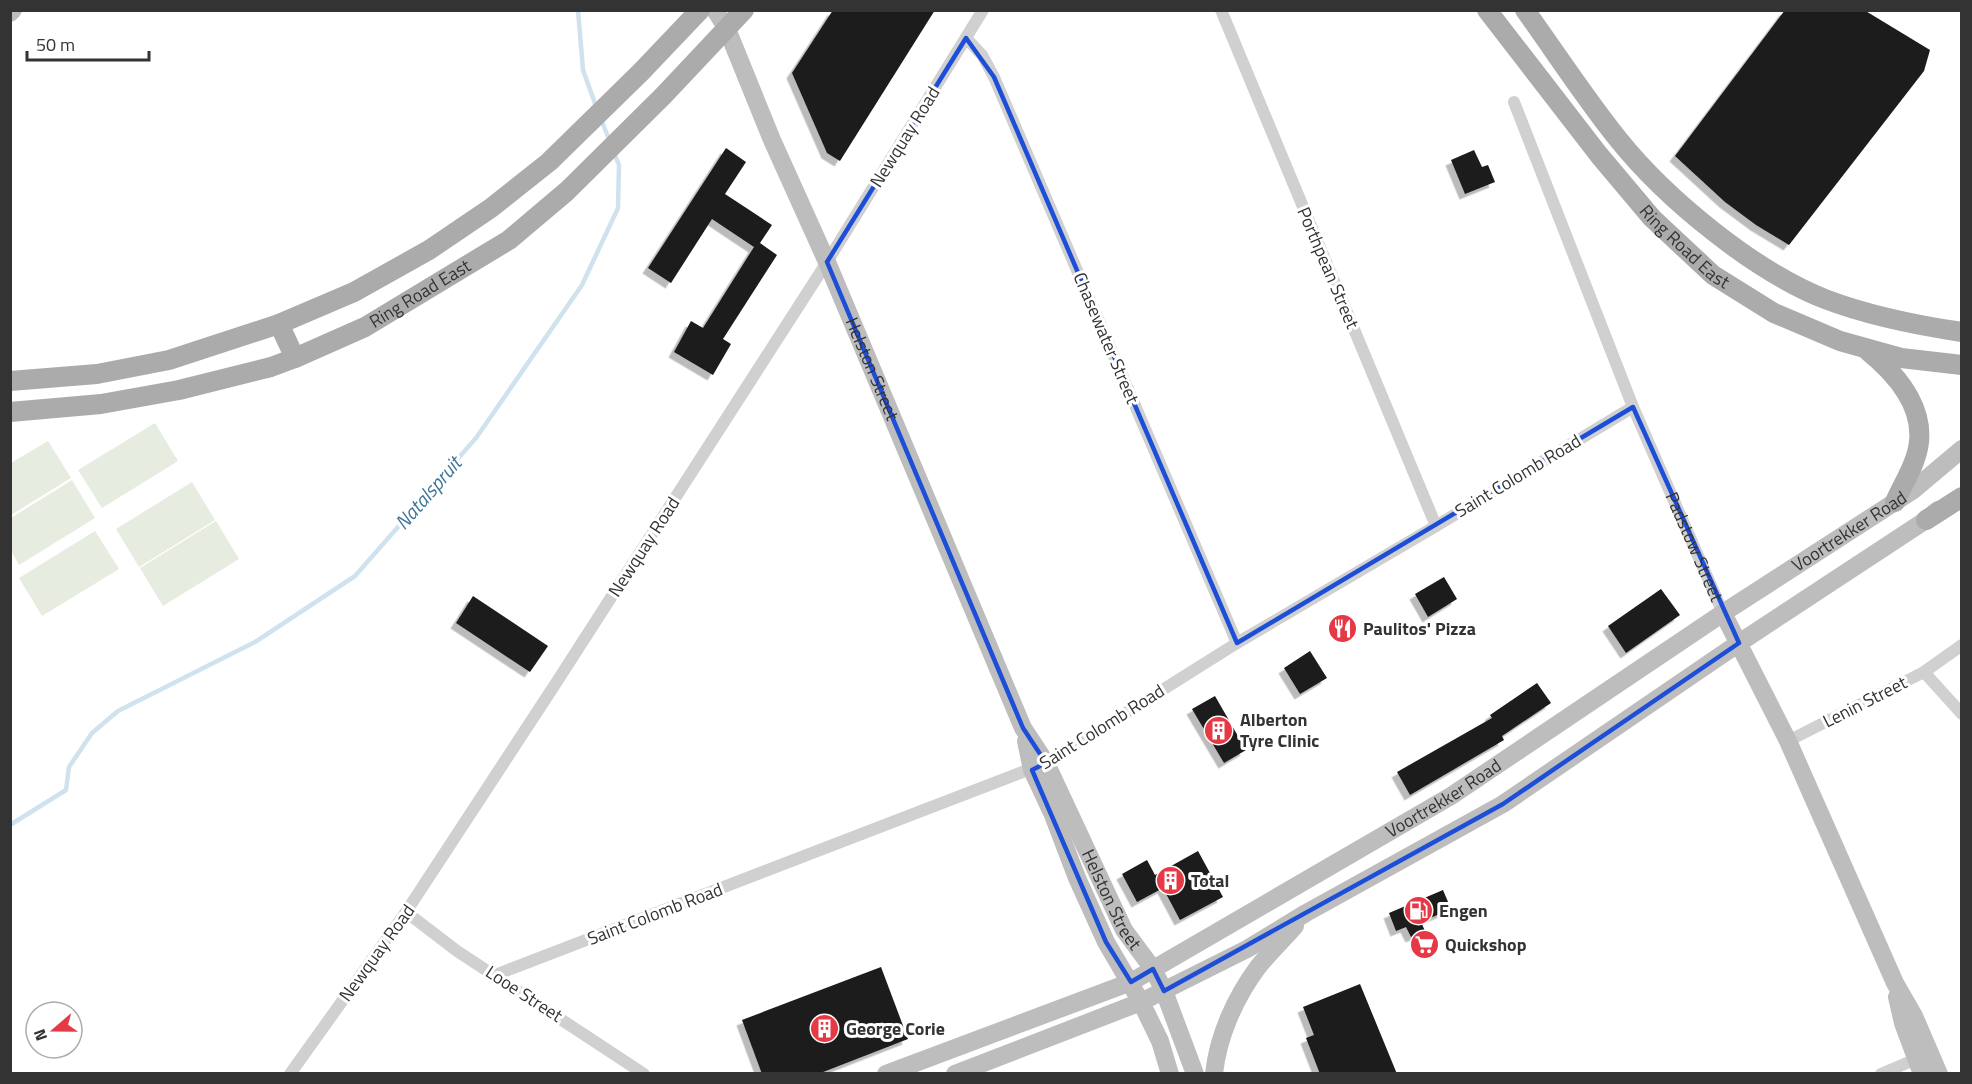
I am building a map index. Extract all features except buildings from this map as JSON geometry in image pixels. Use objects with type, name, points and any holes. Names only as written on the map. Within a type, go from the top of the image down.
[{"type":"main road","name":"Ring Road East","points":[[10,381],[97,374],[169,360],[279,324],[354,292],[429,250],[491,208],[549,162],[642,72],[700,10]]},
{"type":"main road","name":"Helston Street","points":[[715,10],[727,29],[772,140],[826,262],[1039,766],[1106,942],[1142,1002],[1160,1041],[1170,1074]]},
{"type":"main road","name":"Ring Road East","points":[[10,412],[101,404],[179,390],[271,367],[365,327],[509,240],[567,191],[663,96],[744,10]]},
{"type":"main road","name":"Ring Road East","points":[[1487,10],[1583,135],[1652,218],[1713,275],[1774,313],[1840,341],[1901,358],[1962,365]]},
{"type":"main road","name":"Ring Road East","points":[[1525,10],[1619,141],[1669,192],[1728,244],[1823,298],[1910,324],[1962,333]]},
{"type":"main road","points":[[1583,135],[1599,113]]},
{"type":"main road","points":[[279,324],[295,358]]},
{"type":"main road","points":[[1863,347],[1897,378],[1918,416],[1916,458],[1895,502]]},
{"type":"main road","name":"Voortrekker Road","points":[[886,1074],[1131,981],[1451,796],[1723,613],[1912,491],[1962,449]]},
{"type":"main road","name":"Voortrekker Road","points":[[955,1074],[1142,1002],[1247,949],[1306,913],[1503,804],[1739,643],[1926,520],[1962,489]]},
{"type":"main road","points":[[1926,520],[1962,497]]},
{"type":"main road","name":"Padstow Street","points":[[1723,613],[1788,741],[1895,983],[1914,1016],[1923,1062],[1939,1074]]},
{"type":"main road","name":"Helston Street","points":[[1039,766],[1124,930],[1153,969],[1164,991],[1195,1074]]},
{"type":"main road","points":[[1214,1074],[1217,1050],[1230,1014],[1244,988],[1258,967],[1306,913]]},
{"type":"street","name":"Newquay Road","points":[[290,1074],[406,912],[609,601],[826,262],[983,10]]},
{"type":"street","name":"Porthpean Street","points":[[1221,10],[1436,526]]},
{"type":"street","name":"Chasewater Street","points":[[966,38],[982,55],[994,77],[1237,643]]},
{"type":"street","name":"Padstow Street","points":[[1514,102],[1633,407],[1723,613]]},
{"type":"street","name":"Saint Colomb Road","points":[[495,975],[1039,766],[1237,643],[1633,407]]},
{"type":"street","points":[[1924,672],[1962,645]]},
{"type":"street","name":"Lenin Street","points":[[1788,741],[1924,672],[1962,714]]},
{"type":"street","name":"Looe Street","points":[[406,912],[457,951],[644,1074]]},
{"type":"street","points":[[1881,1074],[1923,1062]]},
{"type":"highlighted area","points":[[966,38],[994,77],[1237,643],[1633,407],[1739,643],[1503,804],[1164,991],[1153,969],[1131,982],[1106,942],[1032,770],[1046,763],[1023,728],[827,262]]},
{"type":"shaded area","points":[[155,423],[178,461],[102,508],[78,470]]},
{"type":"shaded area","points":[[48,441],[71,478],[11,515],[11,463]]},
{"type":"shaded area","points":[[72,480],[95,518],[19,565],[11,551],[11,518]]},
{"type":"shaded area","points":[[192,482],[215,520],[139,567],[116,529]]},
{"type":"shaded area","points":[[216,521],[239,559],[163,606],[140,568]]},
{"type":"shaded area","points":[[95,531],[119,569],[42,616],[19,578]]},
{"type":"waterway","name":"Natalspruit","points":[[578,10],[583,70],[597,109]]},
{"type":"waterway","name":"Natalspruit","points":[[601,119],[610,142]]},
{"type":"waterway","name":"Natalspruit","points":[[10,825],[66,790],[69,767],[92,733],[118,711],[255,642],[355,576],[476,438],[582,285],[618,208],[619,165],[614,153]]},
{"type":"place","name":"Paulitos' Pizza","points":[[1342,629]]},
{"type":"place","name":"Alberton Tyre Clinic","points":[[1219,730]]},
{"type":"place","name":"Total","points":[[1170,881]]},
{"type":"place","name":"Engen","points":[[1418,911]]},
{"type":"place","name":"Quickshop","points":[[1424,945]]},
{"type":"place","name":"George Corie","points":[[825,1029]]}]
